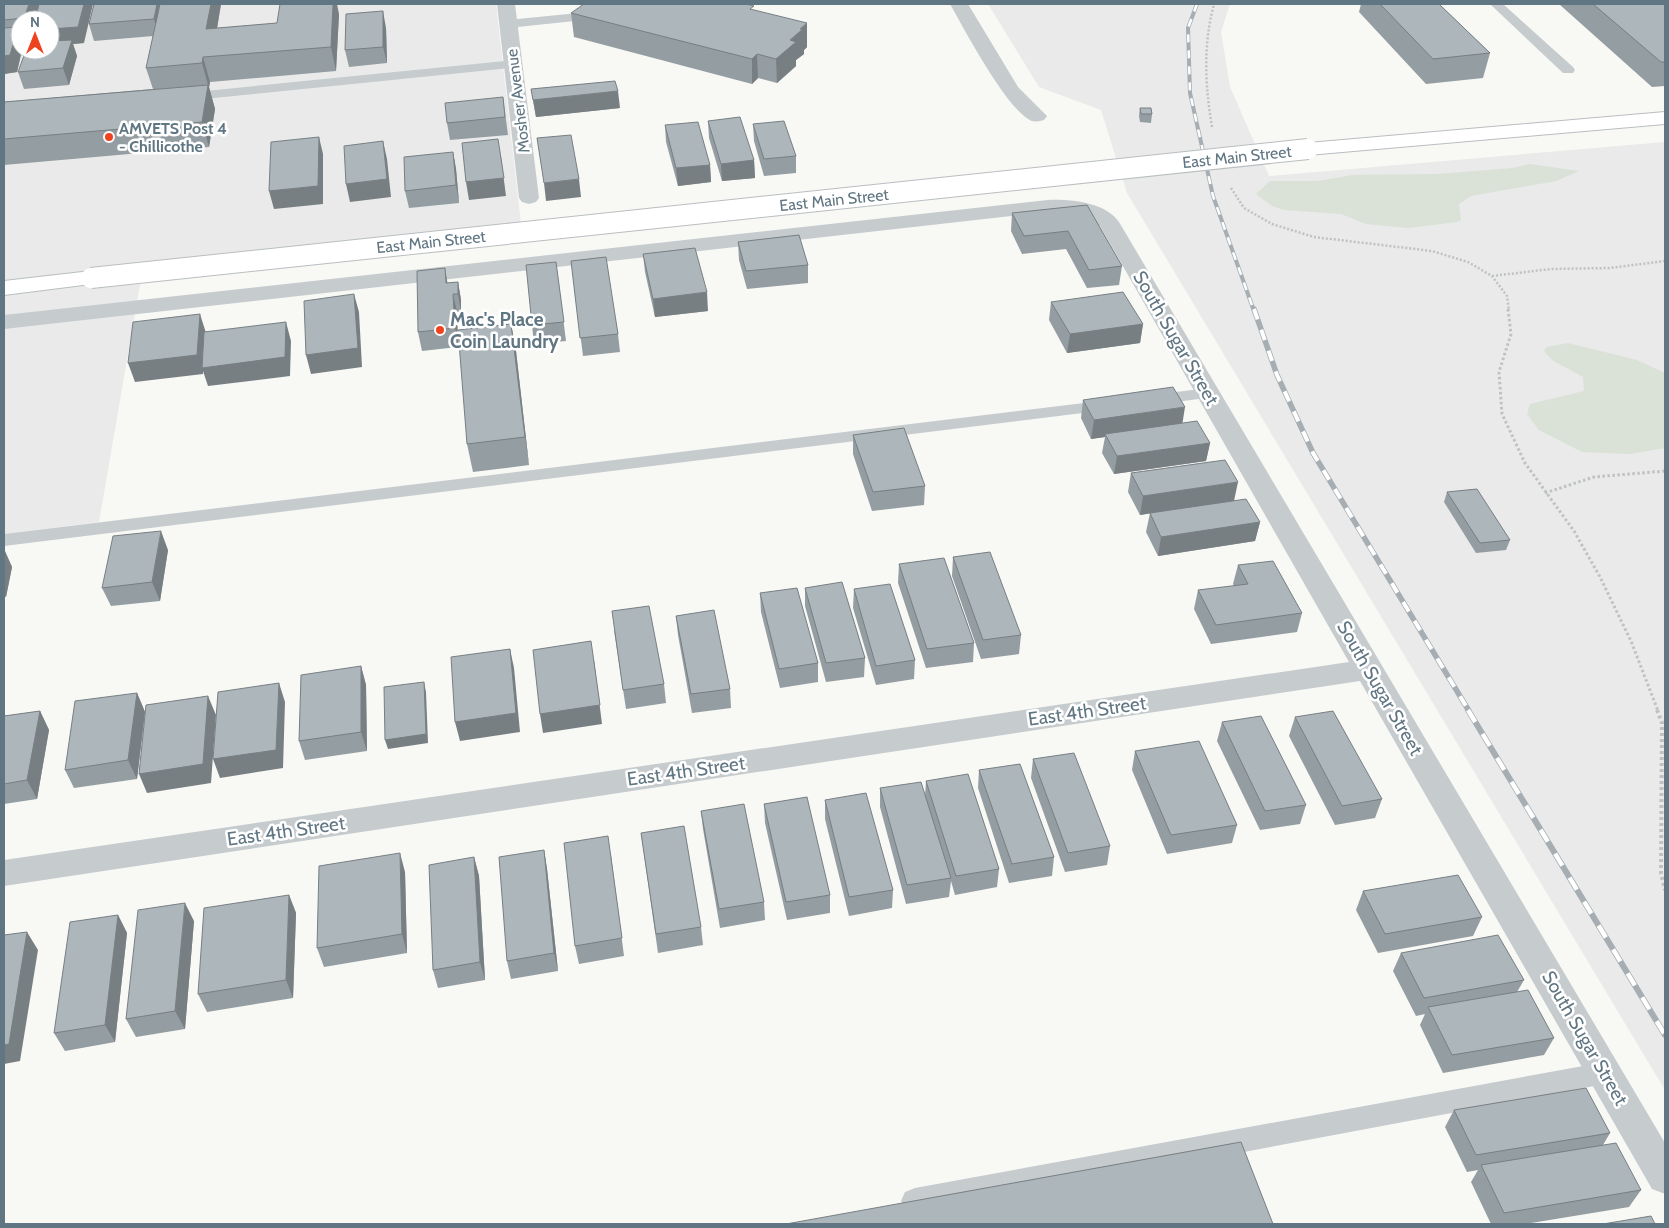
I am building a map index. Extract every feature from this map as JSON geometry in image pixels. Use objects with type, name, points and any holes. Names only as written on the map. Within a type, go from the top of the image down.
[{"type":"main road","name":"East Main Street","points":[[4,288],[1308,149],[1665,118]]},
{"type":"street","name":"Mosher Avenue","points":[[506,4],[529,198]]},
{"type":"street","points":[[959,4],[1010,90],[1036,116]]},
{"type":"street","name":"East Main Street","points":[[4,322],[1048,206],[1067,205],[1085,209]]},
{"type":"street","name":"South Sugar Street","points":[[1085,209],[1108,222],[1665,1177]]},
{"type":"street","name":"East 4th Street","points":[[4,873],[1369,669]]},
{"type":"lane","points":[[1496,4],[1568,70]]},
{"type":"lane","points":[[508,24],[606,15]]},
{"type":"lane","points":[[167,98],[514,64]]},
{"type":"lane","points":[[4,540],[1208,393]]},
{"type":"lane","points":[[895,1204],[1606,1073]]},
{"type":"path","points":[[1213,128],[1206,96],[1206,46],[1214,4]]},
{"type":"path","points":[[1229,183],[1232,192],[1244,208],[1272,224],[1314,237],[1432,251],[1468,262],[1492,276],[1507,296],[1511,334],[1498,372],[1502,414],[1525,463],[1574,531],[1600,577],[1631,641],[1662,723],[1661,873],[1665,890]]},
{"type":"path","points":[[1492,276],[1551,269],[1609,268],[1665,261]]},
{"type":"path","points":[[1545,493],[1594,477],[1665,471]]},
{"type":"shaded area","points":[[4,4],[496,4],[522,233],[142,273],[99,522],[4,534]]},
{"type":"shaded area","points":[[988,4],[1230,4],[1221,32],[1230,87],[1269,176],[1665,142],[1665,1090],[1127,193],[1101,110],[1039,87]]},
{"type":"shaded area","points":[[1530,164],[1579,171],[1556,181],[1471,196],[1459,204],[1461,220],[1408,228],[1366,224],[1341,214],[1284,210],[1272,206],[1256,194],[1270,181],[1318,181],[1352,175],[1438,174],[1512,168]]},
{"type":"shaded area","points":[[1568,343],[1637,360],[1665,373],[1665,448],[1630,454],[1582,452],[1539,430],[1527,414],[1530,404],[1584,391],[1583,377],[1552,360],[1544,351],[1547,347]]},
{"type":"building","points":[[4,4],[29,4],[27,10],[10,10],[10,19],[4,20]]},
{"type":"building","points":[[39,4],[84,4],[78,27],[60,28],[60,10],[38,10]]},
{"type":"building","points":[[94,4],[157,4],[154,19],[89,24]]},
{"type":"building","points":[[160,4],[211,4],[206,29],[277,23],[280,4],[333,4],[331,47],[203,57],[202,63],[146,68]]},
{"type":"building","points":[[584,4],[746,4],[754,6],[750,9],[807,23],[790,40],[796,42],[776,59],[757,54],[752,59],[571,13]]},
{"type":"building","points":[[1380,4],[1439,4],[1490,53],[1433,59]]},
{"type":"building","points":[[1593,4],[1665,4],[1665,62],[1661,62]]},
{"type":"building","points":[[383,11],[383,47],[345,50],[346,14]]},
{"type":"building","points":[[4,28],[10,28],[10,55],[4,56]]},
{"type":"building","points":[[72,40],[63,68],[18,72],[22,60],[60,60],[60,41]]},
{"type":"building","points":[[615,81],[618,91],[533,100],[531,89]]},
{"type":"building","points":[[208,85],[202,122],[4,139],[4,102]]},
{"type":"building","points":[[503,97],[505,117],[447,123],[445,103]]},
{"type":"building","points":[[1140,108],[1151,108],[1152,114],[1141,114]]},
{"type":"building","points":[[740,117],[754,160],[721,164],[708,121]]},
{"type":"building","points":[[784,121],[796,156],[764,159],[753,124]]},
{"type":"building","points":[[698,122],[710,165],[676,168],[665,125]]},
{"type":"building","points":[[571,135],[579,179],[544,183],[537,138]]},
{"type":"building","points":[[319,137],[318,186],[269,191],[271,142]]},
{"type":"building","points":[[498,139],[504,178],[466,182],[462,143]]},
{"type":"building","points":[[383,141],[387,179],[346,184],[344,146]]},
{"type":"building","points":[[453,152],[456,185],[405,191],[404,157]]},
{"type":"building","points":[[1087,205],[1122,266],[1089,270],[1068,231],[1024,236],[1012,213]]},
{"type":"building","points":[[799,235],[808,265],[746,271],[738,242]]},
{"type":"building","points":[[695,248],[707,292],[653,299],[643,254]]},
{"type":"building","points":[[606,257],[618,334],[580,338],[571,261]]},
{"type":"building","points":[[556,262],[564,322],[532,325],[526,265]]},
{"type":"building","name":"Mac's Place Coin Laundry","points":[[445,268],[446,283],[458,282],[458,294],[453,294],[455,328],[418,332],[417,271]]},
{"type":"building","points":[[1123,292],[1143,324],[1070,334],[1051,302]]},
{"type":"building","points":[[354,294],[358,348],[306,355],[304,301]]},
{"type":"building","points":[[200,314],[197,355],[128,363],[133,322]]},
{"type":"building","points":[[286,322],[285,357],[202,368],[204,332]]},
{"type":"building","points":[[511,324],[525,437],[467,444],[458,330]]},
{"type":"building","points":[[1173,387],[1185,407],[1094,420],[1083,400]]},
{"type":"building","points":[[1197,421],[1210,443],[1117,456],[1105,434]]},
{"type":"building","points":[[904,428],[925,486],[873,492],[853,435]]},
{"type":"building","points":[[1225,460],[1238,482],[1143,496],[1131,473]]},
{"type":"building","points":[[1477,489],[1510,540],[1480,543],[1447,492]]},
{"type":"building","points":[[1246,499],[1260,522],[1161,537],[1150,513]]},
{"type":"building","points":[[161,531],[152,582],[102,588],[113,536]]},
{"type":"building","points":[[990,552],[1021,635],[983,640],[953,557]]},
{"type":"building","points":[[944,558],[974,643],[927,649],[899,564]]},
{"type":"building","points":[[1273,561],[1302,613],[1216,625],[1198,590],[1248,584],[1238,565]]},
{"type":"building","points":[[842,582],[865,658],[826,663],[805,588]]},
{"type":"building","points":[[890,584],[915,660],[876,666],[854,589]]},
{"type":"building","points":[[797,588],[818,663],[779,669],[760,593]]},
{"type":"building","points":[[649,606],[664,684],[623,690],[612,611]]},
{"type":"building","points":[[714,610],[730,689],[691,694],[676,616]]},
{"type":"building","points":[[591,641],[600,705],[540,714],[533,650]]},
{"type":"building","points":[[510,649],[516,713],[455,722],[451,657]]},
{"type":"building","points":[[361,666],[361,732],[299,741],[301,675]]},
{"type":"building","points":[[424,682],[426,734],[385,740],[384,687]]},
{"type":"building","points":[[279,683],[276,750],[213,759],[218,692]]},
{"type":"building","points":[[137,693],[128,760],[65,770],[75,701]]},
{"type":"building","points":[[208,696],[203,764],[139,774],[146,705]]},
{"type":"building","points":[[40,711],[27,780],[4,784],[4,716]]},
{"type":"building","points":[[1333,711],[1382,799],[1342,806],[1295,717]]},
{"type":"building","points":[[1261,716],[1306,805],[1265,811],[1222,722]]},
{"type":"building","points":[[1199,741],[1237,825],[1171,835],[1135,751]]},
{"type":"building","points":[[1074,753],[1110,846],[1068,853],[1033,759]]},
{"type":"building","points":[[1020,764],[1054,857],[1012,864],[979,770]]},
{"type":"building","points":[[968,774],[999,869],[956,876],[926,781]]},
{"type":"building","points":[[921,782],[951,878],[907,885],[880,788]]},
{"type":"building","points":[[866,793],[893,890],[849,897],[825,800]]},
{"type":"building","points":[[807,797],[830,895],[786,902],[764,804]]},
{"type":"building","points":[[744,804],[764,902],[719,909],[701,811]]},
{"type":"building","points":[[684,826],[701,927],[656,934],[641,833]]},
{"type":"building","points":[[608,836],[622,938],[575,946],[564,843]]},
{"type":"building","points":[[544,850],[554,953],[507,961],[499,857]]},
{"type":"building","points":[[400,853],[402,934],[317,948],[319,866]]},
{"type":"building","points":[[474,857],[480,962],[433,970],[429,865]]},
{"type":"building","points":[[1458,875],[1482,917],[1385,934],[1363,891]]},
{"type":"building","points":[[289,895],[286,980],[198,994],[204,908]]},
{"type":"building","points":[[185,903],[175,1011],[126,1019],[138,910]]},
{"type":"building","points":[[118,915],[105,1025],[54,1033],[70,922]]},
{"type":"building","points":[[27,932],[9,1044],[4,1045],[4,935]]},
{"type":"building","points":[[1498,935],[1524,980],[1424,998],[1401,953]]},
{"type":"building","points":[[1528,990],[1554,1038],[1452,1055],[1428,1007]]},
{"type":"building","points":[[1586,1088],[1610,1133],[1476,1155],[1454,1110]]},
{"type":"building","points":[[1241,1142],[1273,1224],[786,1224]]},
{"type":"building","points":[[1616,1143],[1641,1190],[1504,1213],[1481,1165]]},
{"type":"building","points":[[1651,1216],[1655,1224],[1603,1224]]},
{"type":"railway","points":[[1197,4],[1188,28],[1190,93],[1213,196],[1254,311]]},
{"type":"railway","points":[[1254,309],[1277,375],[1313,453],[1469,711]]},
{"type":"railway","points":[[1468,710],[1665,1035]]},
{"type":"place","name":"AMVETS Post 4 - Chillicothe","points":[[109,137]]},
{"type":"place","name":"Mac's Place Coin Laundry","points":[[440,330]]}]
